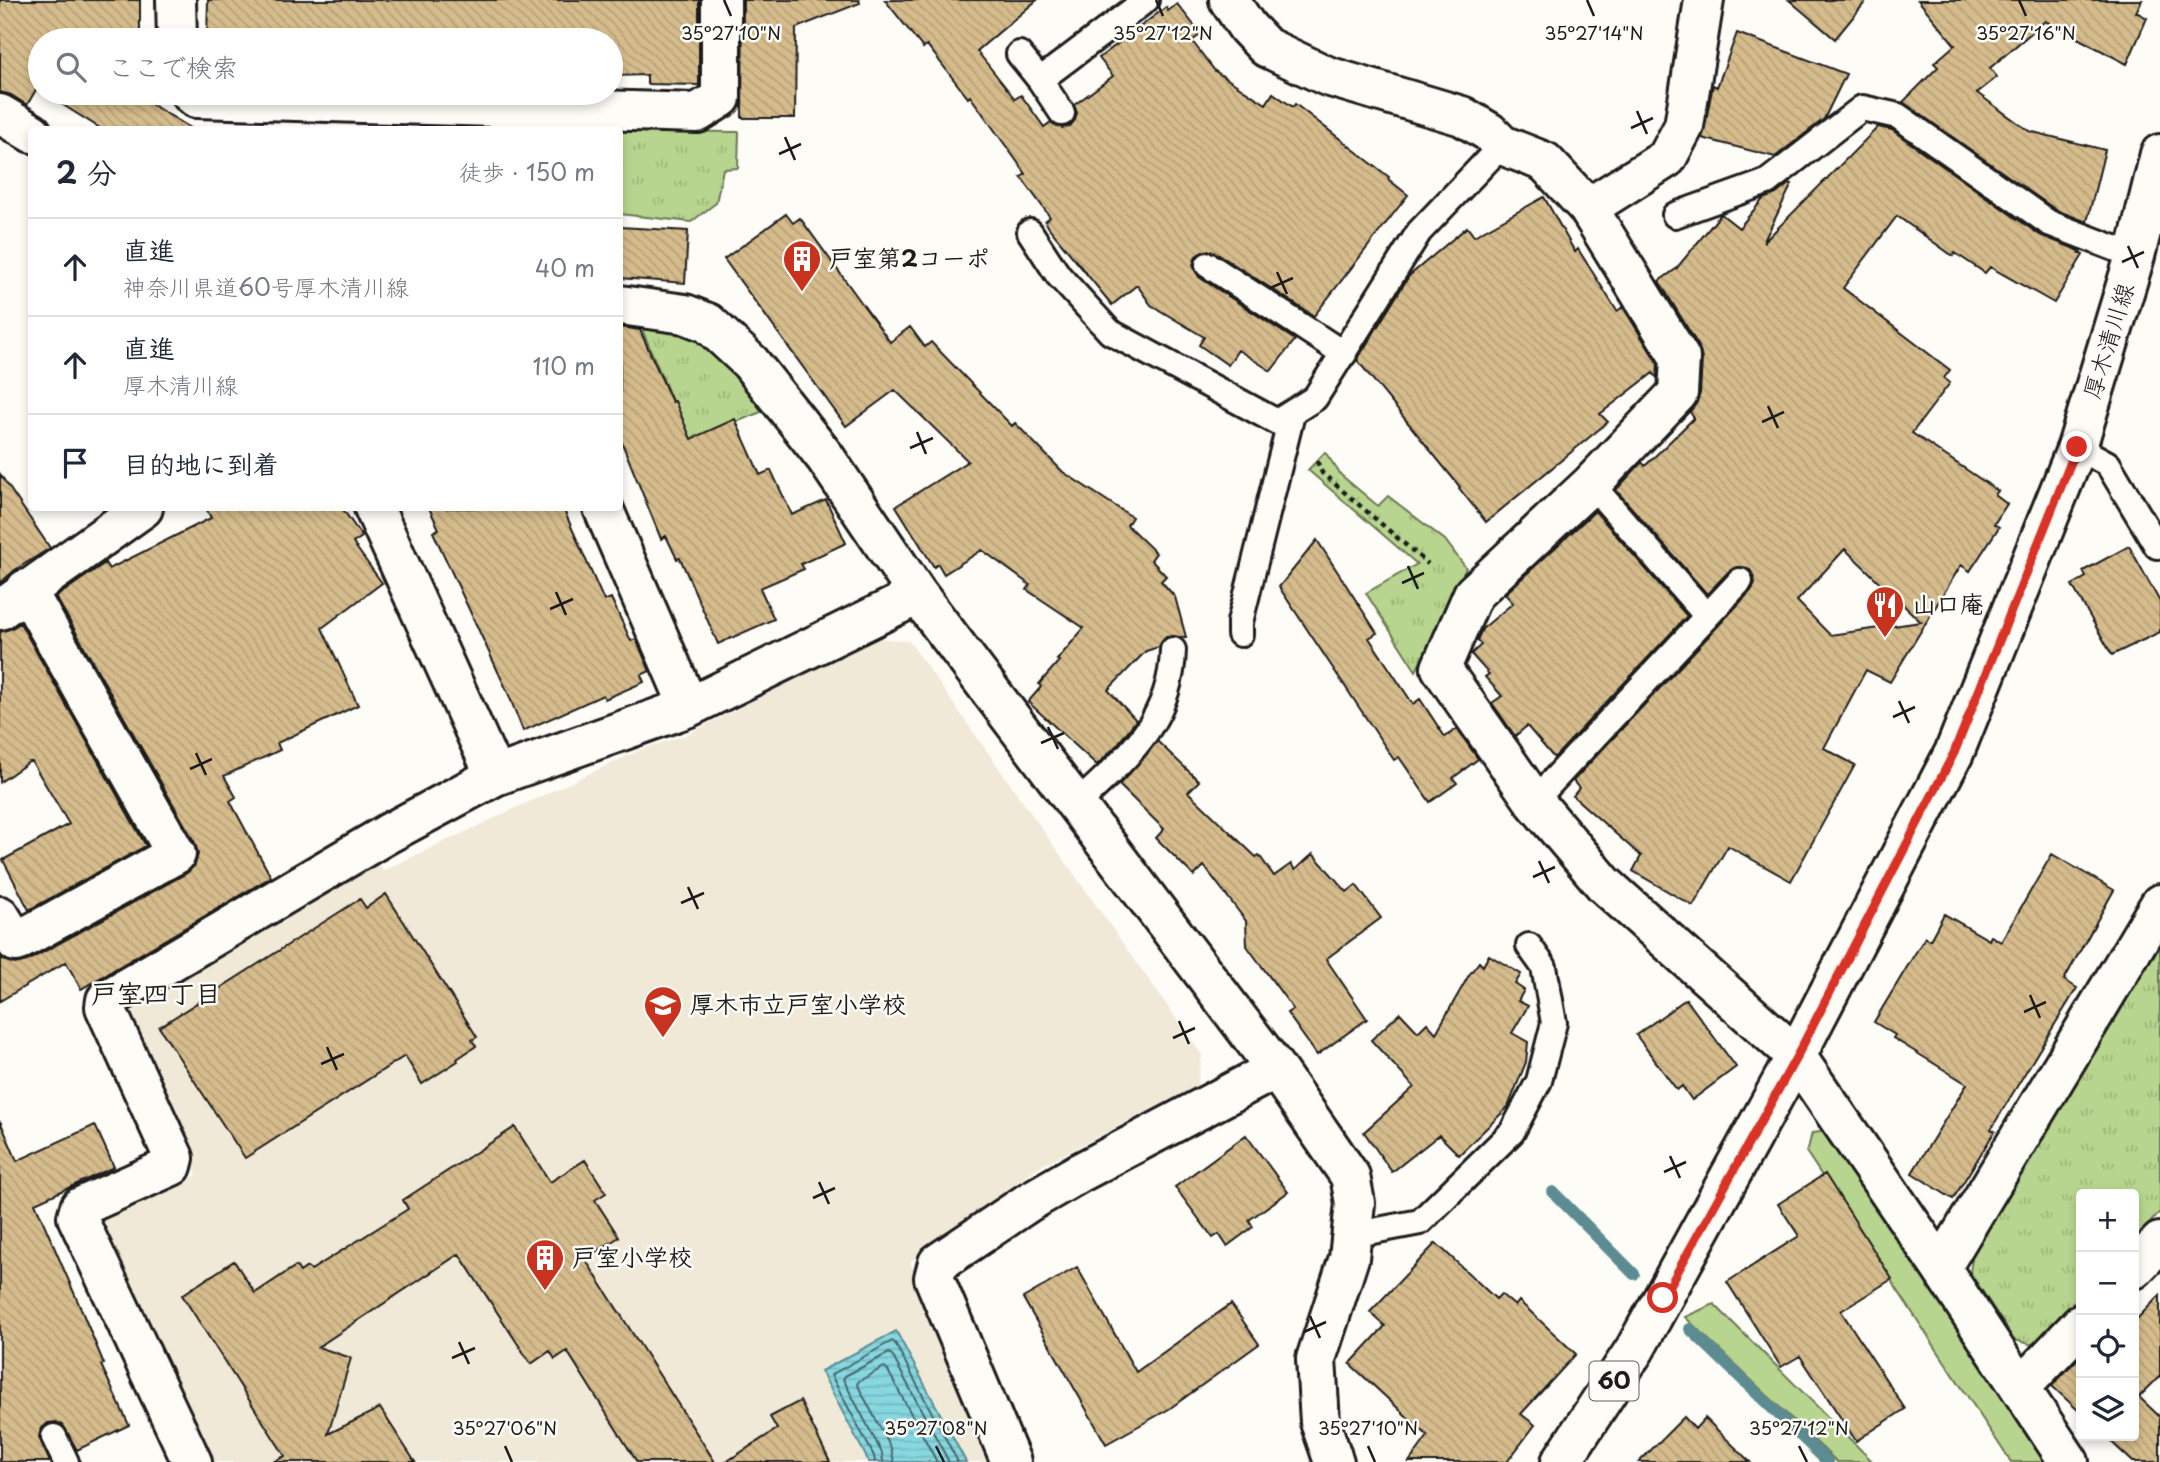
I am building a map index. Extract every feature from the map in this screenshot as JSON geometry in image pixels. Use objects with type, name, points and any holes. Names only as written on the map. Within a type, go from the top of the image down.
[{"type":"street","points":[[176,0],[177,28]]},
{"type":"street","points":[[430,105],[698,113],[721,98],[721,0]]},
{"type":"street","points":[[1229,0],[1247,27],[1266,47],[1327,76],[1462,116],[1489,132],[1502,145],[1545,162],[1588,208],[1680,358],[1678,393],[1591,484],[1473,594],[1441,668],[1534,801],[1604,884],[1797,1056],[2069,1462]]},
{"type":"street","points":[[1588,208],[1667,158],[1684,127],[1704,0]]},
{"type":"street","points":[[0,114],[28,130]]},
{"type":"street","name":"厚木清川線","points":[[1797,1056],[1954,753],[2077,447],[2135,256],[2160,154]]},
{"type":"street","points":[[623,305],[685,314],[708,323],[750,362],[825,457],[918,595],[1276,1069],[1350,1176],[1355,1203],[1349,1258],[1315,1359],[1320,1422],[1334,1462]]},
{"type":"street","points":[[0,916],[16,942],[176,854],[13,600],[139,511]]},
{"type":"street","points":[[375,511],[495,776]]},
{"type":"street","points":[[604,511],[689,707]]},
{"type":"street","points":[[192,1462],[77,1217],[80,1207],[172,1166],[174,1158],[105,1007],[106,1000],[387,834],[495,776],[689,707],[918,595]]},
{"type":"street","points":[[1941,1268],[2160,904]]},
{"type":"street","name":"60","points":[[1561,1462],[1635,1349],[1797,1056]]},
{"type":"street","points":[[1011,1462],[934,1278],[938,1263],[1079,1172],[1276,1069]]},
{"type":"street","points":[[2139,1264],[2160,1242]]},
{"type":"street","points":[[2021,1387],[2076,1329]]},
{"type":"lane","points":[[1040,80],[1146,0]]},
{"type":"lane","points":[[1019,54],[1062,113]]},
{"type":"lane","points":[[1675,215],[1767,182],[1862,108],[1898,116],[2049,223],[2135,256]]},
{"type":"lane","points":[[1030,232],[1058,275],[1110,332],[1276,422],[1315,398],[1419,232],[1502,145]]},
{"type":"lane","points":[[1208,265],[1344,354]]},
{"type":"lane","points":[[1240,634],[1240,622],[1294,413]]},
{"type":"lane","points":[[2077,447],[2108,464],[2157,546],[2160,545]]},
{"type":"lane","points":[[1591,484],[1706,615]]},
{"type":"lane","points":[[1534,801],[1740,581]]},
{"type":"lane","points":[[1076,805],[1151,727],[1167,690],[1173,667],[1173,650]]},
{"type":"lane","points":[[1352,1235],[1420,1222],[1513,1132],[1539,1080],[1554,1023],[1544,967],[1529,946]]},
{"type":"lane","points":[[54,1437],[66,1462]]},
{"type":"path","points":[[1294,413],[1322,473],[1428,564]]},
{"type":"shaded area","name":"厚木市立戸室小学校","points":[[877,638],[909,641],[1202,1055],[1197,1086],[1035,1169],[910,1262],[1009,1462],[208,1462],[95,1236],[103,1219],[197,1175],[128,1024],[132,1004],[378,865],[384,870],[642,749],[686,735]]},
{"type":"green space","points":[[623,131],[739,132],[738,168],[723,169],[716,203],[691,222],[623,214]]},
{"type":"green space","points":[[641,327],[698,333],[733,365],[766,410],[689,441]]},
{"type":"green space","points":[[1325,452],[1341,475],[1378,506],[1388,496],[1445,540],[1466,568],[1416,671],[1366,593],[1417,564],[1308,470]]},
{"type":"green space","points":[[2160,939],[2160,1212],[2139,1235],[2139,1189],[2076,1189],[2076,1300],[2033,1345],[2014,1340],[1970,1272],[1973,1251]]},
{"type":"green space","points":[[1830,1131],[2049,1462],[2011,1462],[1807,1153],[1812,1133]]},
{"type":"green space","points":[[1714,1304],[1873,1462],[1837,1462],[1685,1317]]},
{"type":"water","points":[[896,1331],[966,1462],[869,1462],[821,1371]]},
{"type":"building","points":[[0,0],[140,0],[140,28],[28,28],[28,103],[0,92]]},
{"type":"building","points":[[208,0],[699,0],[699,85],[647,84],[647,75],[623,76],[623,28],[207,28]]},
{"type":"building","points":[[743,0],[859,0],[860,3],[796,28],[795,118],[742,118]]},
{"type":"building","points":[[885,0],[1037,0],[977,51],[1015,99],[1021,95],[1044,127],[1051,122],[1062,128],[1070,126],[1075,120],[1077,113],[1074,105],[1113,76],[1099,58],[1166,7],[1168,11],[1177,4],[1201,34],[1192,41],[1215,71],[1266,104],[1273,93],[1293,107],[1295,104],[1389,177],[1388,179],[1408,195],[1314,316],[1216,253],[1208,250],[1196,256],[1193,265],[1199,277],[1295,340],[1271,371],[1238,350],[1228,365],[1199,345],[1204,337],[1151,305],[1137,285],[1112,305],[1049,228],[1045,221],[1050,217],[1021,177],[1026,174],[970,96],[968,98],[927,45],[923,48]]},
{"type":"building","points":[[1789,0],[1867,0],[1835,39]]},
{"type":"building","points":[[1918,0],[2142,0],[2136,12],[2147,18],[2127,64],[2045,21],[1990,68],[1997,77],[1977,93],[2029,131],[2105,150],[2087,222],[2056,210],[1903,102],[1938,67],[1934,63],[1955,45]]},
{"type":"building","points":[[1737,33],[1846,74],[1824,119],[1775,157],[1702,138],[1713,85],[1717,87]]},
{"type":"building","points":[[63,105],[153,105],[187,126],[97,126]]},
{"type":"building","points":[[1878,127],[1892,130],[2040,235],[2080,251],[2083,255],[2054,303],[1990,267],[1985,273],[1955,253],[1953,256],[1897,216],[1843,288],[1950,370],[1944,378],[1950,383],[1912,433],[1998,491],[1995,495],[2007,504],[1994,524],[1999,527],[1970,571],[1961,565],[1890,682],[1866,670],[1824,748],[1855,765],[1791,881],[1728,846],[1693,906],[1633,871],[1641,856],[1573,796],[1579,788],[1573,781],[1755,584],[1750,570],[1736,567],[1707,594],[1616,490],[1642,462],[1645,466],[1694,418],[1690,412],[1700,394],[1702,359],[1699,347],[1659,281],[1676,269],[1721,214],[1739,228],[1763,199],[1776,194],[1790,183],[1792,184],[1763,243]],"holes":[[[1845,549],[1921,622],[1830,635],[1797,601]]]},
{"type":"building","points":[[1544,197],[1575,252],[1578,249],[1617,311],[1623,307],[1658,364],[1657,378],[1653,373],[1600,414],[1608,422],[1486,522],[1357,360],[1409,276],[1467,227],[1474,236]]},
{"type":"building","points":[[786,214],[793,223],[800,218],[890,342],[910,327],[925,347],[931,342],[1012,426],[1015,423],[1063,472],[1132,517],[1127,525],[1156,553],[1151,560],[1166,576],[1161,581],[1175,597],[1186,637],[1166,637],[1159,647],[1146,651],[1108,690],[1136,720],[1097,765],[1028,702],[1059,661],[1057,660],[1084,628],[1027,590],[1030,585],[982,550],[944,574],[938,564],[934,567],[896,506],[968,461],[895,390],[846,426],[724,259]]},
{"type":"building","points":[[623,227],[688,231],[685,283],[623,278]]},
{"type":"building","points":[[623,327],[640,330],[691,439],[735,419],[760,475],[771,470],[792,515],[826,500],[846,543],[801,564],[804,569],[760,588],[774,619],[718,644],[680,558],[677,559],[666,536],[661,539],[623,445]]},
{"type":"building","points":[[0,474],[50,548],[0,583]]},
{"type":"building","points":[[208,511],[344,511],[362,537],[353,543],[382,583],[322,628],[358,705],[277,743],[280,750],[224,776],[236,797],[230,801],[271,877],[81,989],[66,962],[0,1001],[0,957],[15,964],[27,961],[187,873],[195,865],[198,854],[195,843],[56,597],[105,563],[109,569],[211,518]]},
{"type":"building","points":[[430,511],[564,511],[604,601],[611,598],[631,641],[636,639],[650,671],[641,675],[644,682],[605,699],[603,695],[523,731],[433,532],[439,529]]},
{"type":"building","points":[[1595,511],[1687,616],[1554,758],[1527,726],[1515,736],[1492,703],[1502,696],[1485,677],[1489,674],[1471,654],[1481,645],[1477,640],[1482,629],[1513,603],[1505,594]]},
{"type":"building","points":[[1317,540],[1377,633],[1369,638],[1413,704],[1420,699],[1445,737],[1457,729],[1478,759],[1453,778],[1457,783],[1430,802],[1399,757],[1394,760],[1279,587]]},
{"type":"building","points":[[2129,546],[2160,602],[2160,632],[2112,655],[2072,585],[2086,577],[2083,571]]},
{"type":"building","points":[[20,623],[146,846],[29,910],[3,860],[69,824],[32,762],[0,782],[0,632]]},
{"type":"building","points":[[1157,741],[1199,781],[1188,792],[1256,857],[1259,855],[1274,876],[1291,864],[1295,870],[1313,854],[1347,892],[1356,885],[1381,918],[1326,959],[1367,1019],[1317,1055],[1287,1013],[1293,1009],[1247,946],[1246,921],[1204,866],[1194,876],[1156,838],[1164,829],[1119,785]]},
{"type":"building","points":[[2052,854],[2114,890],[2064,980],[2077,988],[1991,1129],[1995,1131],[1953,1199],[1912,1173],[1967,1084],[1893,1038],[1895,1035],[1874,1022],[1925,937],[1930,940],[1944,914],[1989,940],[1991,936],[2001,942]]},
{"type":"building","points":[[386,894],[477,1037],[472,1040],[476,1046],[422,1084],[405,1056],[245,1158],[159,1027],[360,899],[366,908]]},
{"type":"building","points":[[1489,955],[1521,974],[1515,984],[1524,990],[1518,1001],[1528,1006],[1512,1033],[1528,1042],[1526,1062],[1508,1107],[1459,1155],[1439,1135],[1392,1172],[1364,1132],[1414,1087],[1371,1040],[1400,1013],[1418,1032],[1427,1023],[1436,1033],[1469,975],[1479,962],[1483,966]]},
{"type":"building","points":[[1686,999],[1736,1067],[1692,1100],[1682,1086],[1677,1090],[1636,1035]]},
{"type":"building","points":[[0,1121],[17,1161],[95,1125],[114,1167],[35,1203],[104,1364],[101,1365],[129,1425],[77,1450],[63,1425],[48,1423],[41,1429],[39,1437],[50,1462],[0,1462]]},
{"type":"building","name":"戸室小学校","points":[[515,1127],[550,1182],[585,1160],[606,1193],[595,1200],[619,1237],[585,1259],[715,1462],[637,1462],[567,1351],[555,1359],[550,1351],[531,1364],[459,1254],[318,1347],[351,1358],[328,1434],[380,1408],[415,1462],[273,1462],[285,1456],[182,1295],[234,1261],[255,1293],[296,1266],[300,1272],[307,1267],[311,1270],[408,1209],[403,1200]]},
{"type":"building","points":[[1246,1135],[1288,1192],[1249,1220],[1253,1227],[1227,1246],[1219,1234],[1213,1238],[1175,1187]]},
{"type":"building","points":[[1825,1174],[1892,1279],[1841,1311],[1905,1409],[1856,1441],[1800,1356],[1781,1367],[1727,1282],[1799,1236],[1778,1204]]},
{"type":"building","points":[[1436,1243],[1496,1299],[1501,1294],[1515,1306],[1519,1301],[1576,1354],[1521,1414],[1535,1425],[1507,1462],[1409,1462],[1428,1436],[1350,1364],[1385,1326],[1370,1312]]},
{"type":"building","points":[[1077,1267],[1136,1372],[1231,1304],[1259,1344],[1169,1409],[1106,1444],[1023,1298]]},
{"type":"building","points":[[2160,1295],[2160,1376],[2139,1397],[2139,1378],[2139,1317]]},
{"type":"building","points":[[2076,1360],[2076,1408],[2052,1386]]},
{"type":"building","points":[[2139,1397],[2160,1417],[2160,1462],[2133,1462],[2110,1441],[2139,1441]]},
{"type":"building","points":[[800,1401],[830,1462],[726,1462],[777,1429],[770,1417]]},
{"type":"building","points":[[1684,1417],[1695,1429],[1705,1418],[1750,1462],[1639,1462]]},
{"type":"waterway","points":[[1553,1192],[1634,1274]]},
{"type":"waterway","points":[[1690,1329],[1828,1462]]},
{"type":"place","name":"戸室第2コーポ","points":[[802,293]]},
{"type":"place","name":"山口庵","points":[[1885,639]]},
{"type":"place","name":"厚木市立戸室小学校","points":[[663,1039]]},
{"type":"place","name":"戸室小学校","points":[[545,1292]]},
{"type":"district","name":"戸室四丁目","points":[[156,994]]},
{"type":"route","points":[[1663,1298],[1797,1056],[1954,753],[2077,447]]}]
